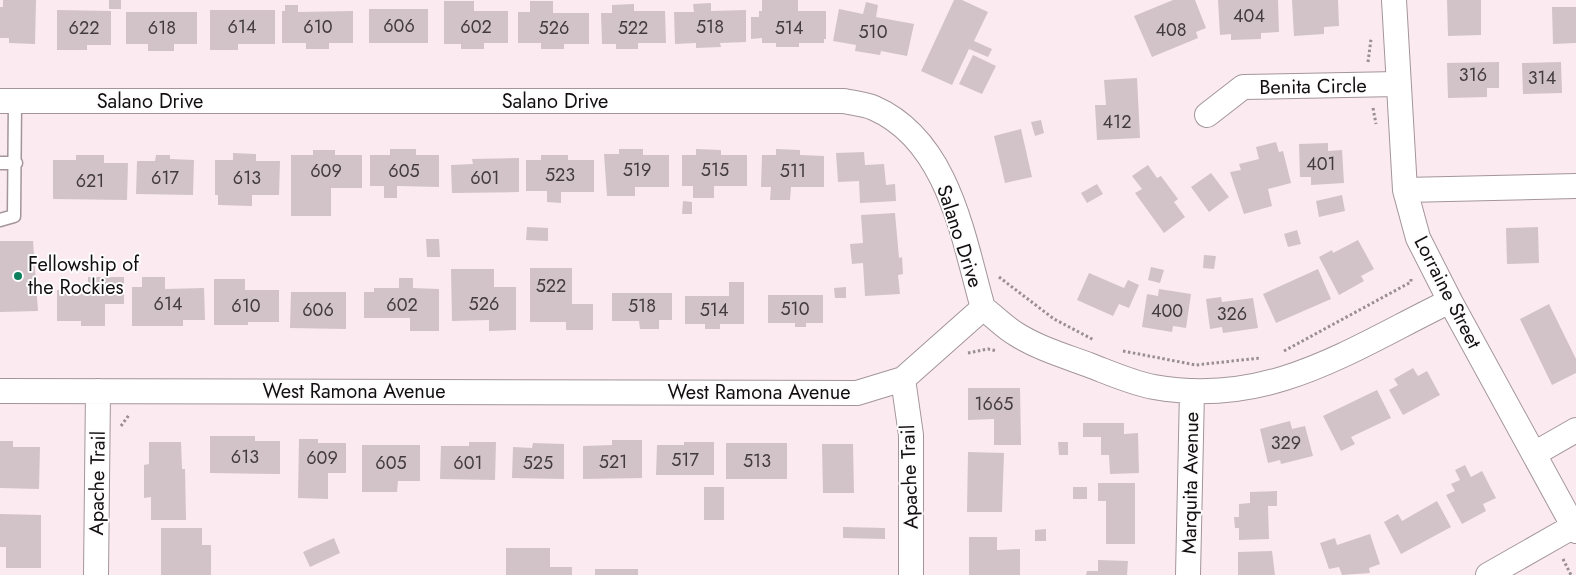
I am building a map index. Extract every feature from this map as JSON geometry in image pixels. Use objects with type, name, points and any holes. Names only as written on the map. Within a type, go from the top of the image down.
[{"type":"street","name":"Lorraine Street","points":[[1394,0],[1405,190],[1418,238],[1450,301],[1575,529]]},
{"type":"street","name":"Benita Circle","points":[[1207,115],[1243,87],[1398,84]]},
{"type":"street","name":"Salano Drive","points":[[8,101],[844,102],[872,107],[895,120],[914,136],[949,192],[983,308]]},
{"type":"street","points":[[1405,190],[1576,186]]},
{"type":"street","points":[[983,308],[1015,334],[1047,348],[1134,381],[1153,386],[1192,391],[1233,390],[1297,376],[1450,301]]},
{"type":"street","name":"West Ramona Avenue","points":[[0,391],[857,393],[903,379],[983,308]]},
{"type":"street","name":"Apache Trail","points":[[903,379],[910,435],[911,575]]},
{"type":"street","name":"Apache Trail","points":[[96,575],[98,391]]},
{"type":"street","name":"Marquita Avenue","points":[[1188,575],[1192,391]]},
{"type":"street","points":[[1534,454],[1576,430]]},
{"type":"street","points":[[1488,575],[1575,529]]},
{"type":"lane","points":[[0,220],[14,216],[16,163],[8,101]]},
{"type":"lane","points":[[0,163],[16,163]]},
{"type":"path","points":[[1370,32],[1368,52],[1371,103],[1374,108],[1376,127]]},
{"type":"path","points":[[993,272],[1054,319],[1102,345]]},
{"type":"path","points":[[1283,352],[1411,282],[1410,274]]},
{"type":"path","points":[[1120,351],[1196,365],[1264,358]]},
{"type":"building","points":[[3,0],[36,0],[35,44],[9,43],[9,38],[0,38],[0,7],[3,7]]},
{"type":"building","points":[[109,0],[121,0],[121,9],[109,9]]},
{"type":"building","points":[[762,0],[798,0],[798,11],[826,11],[826,39],[824,39],[824,43],[799,43],[799,47],[776,47],[776,43],[762,43],[762,38],[751,39],[751,17],[759,17],[759,11],[762,11]]},
{"type":"building","points":[[954,0],[962,0],[988,12],[974,41],[992,49],[988,57],[969,49],[952,85],[921,71]]},
{"type":"building","points":[[1173,0],[1195,0],[1206,28],[1196,32],[1198,38],[1152,57],[1134,16]]},
{"type":"building","points":[[1218,0],[1278,0],[1279,32],[1261,33],[1261,39],[1231,40],[1231,34],[1220,35]]},
{"type":"building","points":[[1292,0],[1338,0],[1339,26],[1324,27],[1324,34],[1294,36]]},
{"type":"building","points":[[1447,0],[1481,0],[1481,35],[1448,36]]},
{"type":"building","points":[[444,1],[474,1],[474,11],[508,11],[508,43],[484,43],[484,49],[461,49],[461,44],[444,44]]},
{"type":"building","points":[[530,1],[553,1],[553,13],[589,13],[589,44],[564,44],[564,49],[541,49],[541,43],[518,43],[518,12],[530,12]]},
{"type":"building","points":[[866,2],[878,5],[876,17],[914,24],[907,56],[881,51],[880,55],[855,51],[856,45],[833,41],[839,9],[863,14]]},
{"type":"building","points":[[711,3],[711,11],[746,10],[746,42],[720,43],[721,47],[696,48],[696,43],[675,44],[674,12],[694,12],[693,4]]},
{"type":"building","points":[[634,4],[634,11],[665,11],[666,43],[638,43],[638,49],[616,49],[616,44],[602,44],[601,13],[612,13],[612,5]]},
{"type":"building","points":[[285,5],[298,5],[298,12],[353,11],[353,43],[329,43],[329,49],[306,49],[306,43],[282,43],[282,11],[285,11]]},
{"type":"building","points":[[1552,7],[1576,7],[1576,43],[1553,44]]},
{"type":"building","points":[[369,9],[428,9],[428,43],[369,43]]},
{"type":"building","points":[[57,10],[111,11],[111,45],[87,45],[87,50],[57,50]]},
{"type":"building","points":[[210,10],[275,10],[275,44],[238,44],[238,50],[210,50]]},
{"type":"building","points":[[126,12],[197,12],[197,44],[174,44],[174,51],[148,51],[148,44],[126,44]]},
{"type":"building","points":[[973,55],[996,66],[982,94],[959,84]]},
{"type":"building","points":[[1499,62],[1499,88],[1487,88],[1487,97],[1448,98],[1447,63]]},
{"type":"building","points":[[1561,62],[1562,93],[1523,94],[1522,63]]},
{"type":"building","points":[[1137,78],[1140,138],[1097,140],[1095,105],[1106,105],[1104,80]]},
{"type":"building","points":[[1041,120],[1044,133],[1035,136],[1031,122]]},
{"type":"building","points":[[1021,129],[1032,177],[1005,183],[994,136]]},
{"type":"building","points":[[1276,142],[1279,152],[1283,151],[1291,183],[1268,189],[1272,206],[1244,214],[1230,172],[1241,170],[1239,164],[1259,159],[1256,147]]},
{"type":"building","points":[[1328,143],[1328,151],[1342,150],[1344,183],[1311,185],[1311,177],[1300,177],[1299,144]]},
{"type":"building","points":[[390,149],[416,149],[416,155],[439,155],[439,187],[397,186],[397,198],[384,198],[384,186],[370,186],[370,155],[390,155]]},
{"type":"building","points":[[619,149],[643,149],[643,155],[669,155],[669,187],[635,187],[635,196],[607,196],[604,154],[619,154]]},
{"type":"building","points":[[696,149],[721,150],[721,155],[747,155],[747,186],[714,186],[714,198],[693,198],[693,186],[682,186],[682,155],[696,155]]},
{"type":"building","points":[[776,149],[800,150],[800,155],[824,156],[824,187],[791,187],[790,200],[770,200],[771,187],[761,187],[762,155],[776,155]]},
{"type":"building","points":[[313,150],[335,150],[335,155],[362,155],[362,188],[331,188],[331,216],[291,216],[291,155],[313,155]]},
{"type":"building","points":[[864,152],[865,165],[884,164],[886,185],[895,184],[896,201],[860,203],[859,181],[838,182],[836,153]]},
{"type":"building","points":[[233,153],[256,154],[256,161],[280,161],[279,195],[252,195],[252,206],[218,205],[218,195],[215,195],[215,160],[233,160]]},
{"type":"building","points":[[76,155],[104,155],[104,163],[128,163],[127,200],[53,199],[53,160],[76,160]]},
{"type":"building","points":[[156,155],[170,155],[170,159],[194,160],[193,195],[136,194],[137,161],[155,161]]},
{"type":"building","points":[[541,155],[568,155],[568,160],[594,160],[594,192],[561,192],[561,203],[547,202],[547,191],[526,191],[526,160],[541,160]]},
{"type":"building","points":[[519,158],[519,192],[452,193],[451,165],[473,164],[472,159]]},
{"type":"building","points":[[1148,165],[1157,178],[1161,176],[1178,199],[1174,202],[1185,217],[1164,233],[1135,193],[1142,189],[1132,176]]},
{"type":"building","points":[[1211,173],[1229,197],[1209,212],[1191,187]]},
{"type":"building","points":[[1097,184],[1103,194],[1087,203],[1081,193]]},
{"type":"building","points":[[1342,195],[1345,211],[1319,217],[1316,201]]},
{"type":"building","points":[[683,201],[692,202],[692,214],[682,214]]},
{"type":"building","points":[[895,213],[899,258],[902,257],[903,274],[898,275],[900,294],[865,296],[863,263],[852,264],[850,244],[863,243],[861,215]]},
{"type":"building","points":[[527,227],[548,228],[548,241],[526,240]]},
{"type":"building","points":[[1538,227],[1539,263],[1507,264],[1506,228]]},
{"type":"building","points":[[1297,230],[1301,244],[1288,247],[1284,234]]},
{"type":"building","points":[[426,239],[439,239],[440,257],[427,257]]},
{"type":"building","points":[[1358,240],[1374,269],[1361,276],[1364,281],[1339,295],[1319,257],[1332,250],[1333,253]]},
{"type":"building","name":"Fellowship of the Rockies","points":[[0,241],[33,241],[38,311],[0,312]]},
{"type":"building","points":[[1204,255],[1216,256],[1214,269],[1203,268]]},
{"type":"building","points":[[1151,267],[1164,270],[1160,283],[1148,280]]},
{"type":"building","points":[[530,268],[572,268],[572,304],[593,304],[593,330],[566,330],[566,322],[530,322]]},
{"type":"building","points":[[451,269],[494,269],[494,287],[516,287],[516,330],[489,331],[489,320],[452,321]]},
{"type":"building","points":[[1318,269],[1331,299],[1276,323],[1263,294]]},
{"type":"building","points":[[1089,273],[1124,288],[1128,280],[1139,285],[1129,308],[1119,304],[1113,316],[1077,300]]},
{"type":"building","points":[[88,277],[124,277],[124,304],[105,304],[105,326],[81,326],[81,321],[57,321],[57,290],[88,290]]},
{"type":"building","points":[[142,277],[165,277],[165,289],[204,288],[205,320],[183,320],[183,326],[132,326],[132,287],[142,287]]},
{"type":"building","points":[[399,278],[413,278],[413,288],[439,289],[439,331],[410,331],[410,318],[364,318],[364,292],[374,292],[374,288],[399,288]]},
{"type":"building","points":[[214,279],[245,279],[245,290],[279,290],[279,322],[248,322],[248,325],[214,325]]},
{"type":"building","points":[[729,282],[744,282],[744,324],[720,324],[720,329],[705,329],[705,324],[685,324],[685,296],[729,296]]},
{"type":"building","points":[[846,287],[846,298],[835,298],[834,288]]},
{"type":"building","points":[[1159,289],[1191,294],[1186,328],[1173,326],[1172,332],[1142,327],[1147,294],[1158,296]]},
{"type":"building","points":[[291,292],[346,292],[346,329],[290,328]]},
{"type":"building","points":[[612,293],[672,293],[672,320],[659,320],[659,329],[640,329],[639,321],[612,321]]},
{"type":"building","points":[[768,295],[823,295],[823,323],[806,323],[806,327],[795,327],[795,323],[768,323]]},
{"type":"building","points":[[1221,297],[1222,302],[1253,298],[1258,328],[1223,333],[1222,327],[1210,329],[1206,299]]},
{"type":"building","points":[[1549,304],[1576,359],[1576,373],[1552,385],[1520,319]]},
{"type":"building","points":[[1413,368],[1418,376],[1427,371],[1440,395],[1403,415],[1389,390],[1398,385],[1394,379]]},
{"type":"building","points":[[968,388],[1020,388],[1021,445],[994,445],[994,419],[968,420]]},
{"type":"building","points":[[1377,390],[1391,418],[1351,437],[1355,444],[1341,451],[1323,416]]},
{"type":"building","points":[[1290,421],[1292,429],[1305,426],[1313,456],[1281,464],[1280,460],[1268,463],[1260,429]]},
{"type":"building","points":[[1083,423],[1124,423],[1124,434],[1138,433],[1139,473],[1110,474],[1109,455],[1101,455],[1101,437],[1083,437]]},
{"type":"building","points":[[210,436],[255,436],[255,441],[280,441],[280,474],[210,473]]},
{"type":"building","points":[[299,439],[318,439],[318,443],[346,443],[346,473],[328,473],[328,499],[298,498]]},
{"type":"building","points":[[612,440],[642,440],[642,478],[583,479],[583,446],[612,445]]},
{"type":"building","points":[[0,441],[13,441],[13,447],[40,447],[39,489],[0,488]]},
{"type":"building","points":[[149,442],[181,442],[182,469],[185,469],[186,520],[151,520],[151,497],[144,498],[144,465],[149,464]]},
{"type":"building","points":[[469,442],[496,442],[495,480],[440,479],[441,446],[469,446]]},
{"type":"building","points":[[684,442],[714,442],[714,475],[656,475],[657,445],[684,445]]},
{"type":"building","points":[[1058,442],[1068,442],[1068,455],[1059,455]]},
{"type":"building","points":[[533,443],[564,444],[564,479],[512,478],[513,447],[532,448]]},
{"type":"building","points":[[726,443],[787,443],[787,479],[726,479]]},
{"type":"building","points":[[822,444],[853,444],[854,493],[823,493]]},
{"type":"building","points":[[362,445],[420,445],[420,481],[398,481],[397,492],[362,492]]},
{"type":"building","points":[[968,452],[1004,453],[1002,512],[967,512]]},
{"type":"building","points":[[1465,465],[1471,477],[1482,471],[1496,498],[1483,504],[1486,511],[1462,524],[1446,495],[1455,491],[1451,484],[1460,480],[1455,470]]},
{"type":"building","points":[[1098,483],[1135,483],[1135,544],[1106,544],[1106,501],[1098,501]]},
{"type":"building","points":[[704,487],[724,487],[724,520],[704,520]]},
{"type":"building","points":[[1073,487],[1087,487],[1087,499],[1073,499]]},
{"type":"building","points":[[1277,491],[1277,506],[1268,506],[1269,539],[1239,540],[1239,528],[1235,528],[1234,517],[1239,517],[1239,504],[1250,503],[1250,492]]},
{"type":"building","points":[[1437,501],[1451,527],[1401,554],[1384,522],[1398,514],[1402,521]]},
{"type":"building","points":[[0,514],[41,515],[41,568],[6,568],[6,547],[0,547]]},
{"type":"building","points":[[843,527],[885,528],[885,539],[843,538]]},
{"type":"building","points":[[161,528],[202,528],[202,545],[211,545],[211,575],[161,575]]},
{"type":"building","points":[[1046,529],[1046,541],[1035,541],[1035,530]]},
{"type":"building","points":[[1370,534],[1380,564],[1369,568],[1370,573],[1342,575],[1339,567],[1329,569],[1320,543],[1335,538],[1337,545]]},
{"type":"building","points":[[969,537],[997,537],[997,550],[1020,549],[1020,575],[969,575]]},
{"type":"building","points":[[334,538],[340,553],[310,567],[303,552]]},
{"type":"building","points":[[506,548],[550,548],[550,567],[572,567],[572,575],[506,575]]},
{"type":"building","points":[[1272,551],[1275,575],[1238,575],[1238,552]]},
{"type":"building","points":[[1098,560],[1128,561],[1127,575],[1086,575],[1087,571],[1098,571]]},
{"type":"building","points":[[595,569],[638,569],[638,575],[595,575]]},
{"type":"place","name":"Fellowship of the Rockies","points":[[18,276]]}]
